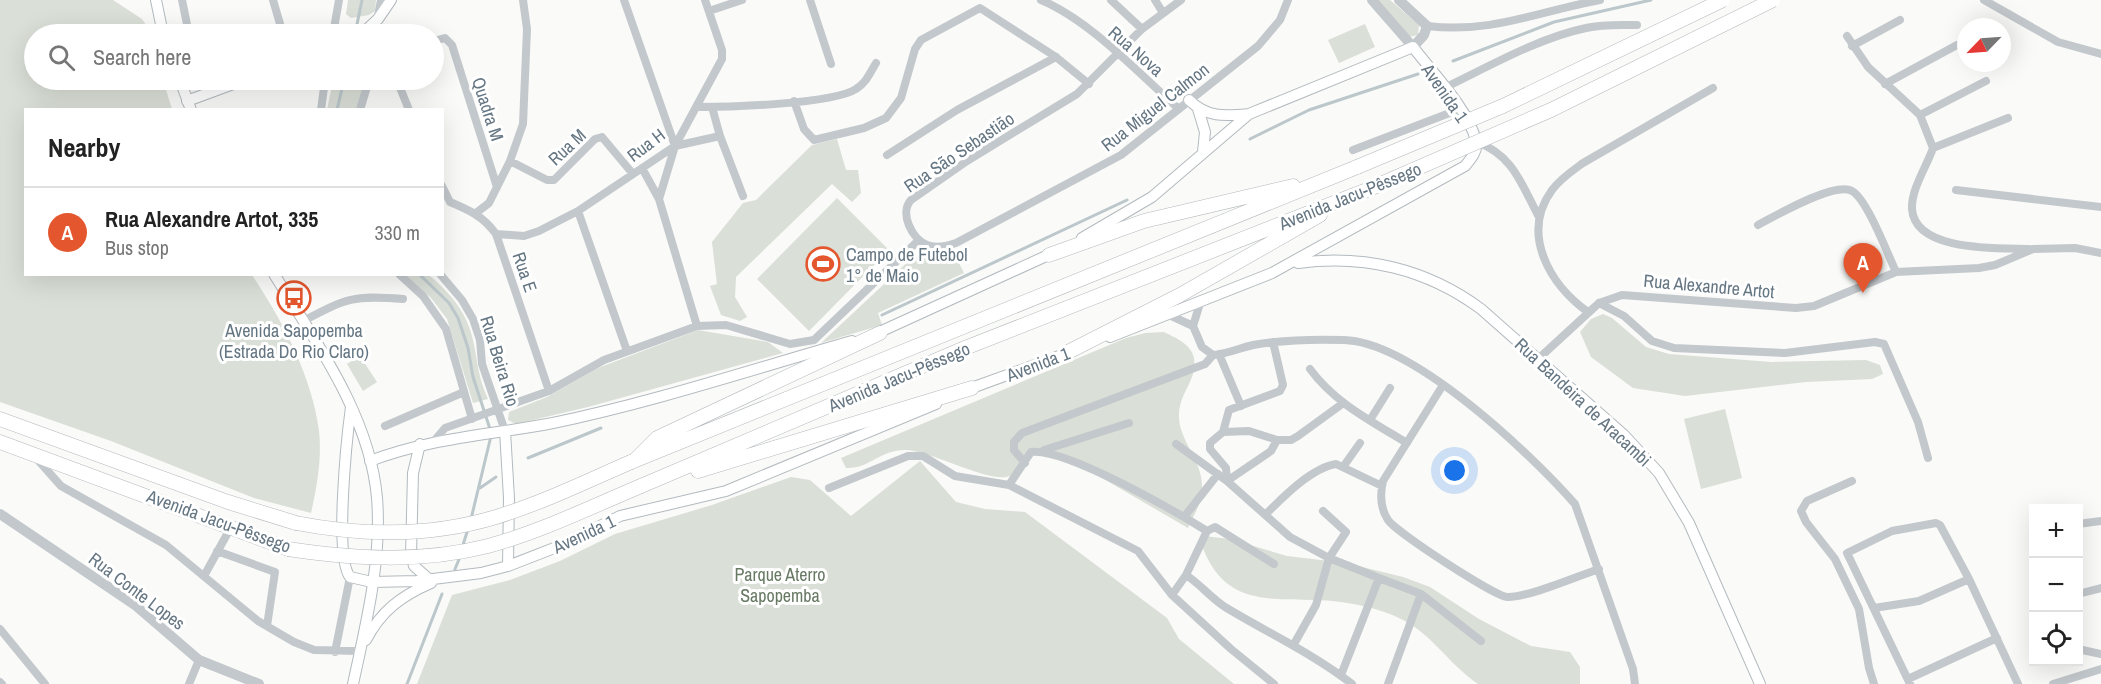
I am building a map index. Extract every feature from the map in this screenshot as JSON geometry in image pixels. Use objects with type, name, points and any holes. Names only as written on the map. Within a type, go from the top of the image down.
[{"type":"highway","name":"Avenida Jacu-Pêssego","points":[[0,419],[228,502],[296,523],[359,533],[421,531],[455,527],[509,513],[1357,167],[1503,106],[1723,0]]},
{"type":"highway","name":"Avenida Jacu-Pêssego","points":[[0,442],[288,549],[390,559],[456,553],[525,533],[661,479],[965,348],[1334,204],[1551,110],[1773,0]]},
{"type":"highway","points":[[1049,255],[1144,220],[1327,178]]},
{"type":"highway","points":[[1066,353],[1281,238],[1334,204]]},
{"type":"highway","points":[[633,461],[647,445],[666,434],[880,333]]},
{"type":"highway","points":[[661,479],[683,476],[972,388]]},
{"type":"main road","points":[[156,0],[161,24]]},
{"type":"main road","points":[[374,24],[391,0]]},
{"type":"main road","name":"Avenida 1","points":[[350,577],[372,582],[430,580],[508,566],[562,545],[637,510],[703,498],[755,480],[972,388],[1292,264],[1465,166],[1475,153],[1476,142],[1460,109],[1413,47],[1249,114],[1144,203],[1049,255],[880,333],[628,405],[502,431],[420,444],[370,461]]},
{"type":"main road","points":[[184,90],[189,105],[216,90]]},
{"type":"main road","points":[[1189,100],[1198,110],[1205,132],[1203,152]]},
{"type":"main road","points":[[1198,110],[1215,116],[1249,114]]},
{"type":"main road","points":[[1335,239],[1336,250],[1344,259]]},
{"type":"main road","name":"Rua Bandeira de Aracambi","points":[[1292,264],[1344,259],[1385,265],[1413,273],[1463,295],[1624,435],[1659,473],[1689,523],[1760,684]]},
{"type":"main road","points":[[275,276],[351,407],[370,461],[377,515],[372,582],[353,684]]},
{"type":"main road","points":[[350,577],[342,560],[345,455],[351,407]]},
{"type":"main road","points":[[502,431],[508,498],[508,566]]},
{"type":"main road","points":[[420,444],[413,473],[411,555],[414,566],[430,580]]},
{"type":"main road","points":[[360,651],[375,623],[386,610],[412,592],[442,579]]},
{"type":"street","points":[[182,0],[187,24]]},
{"type":"street","points":[[273,0],[280,24]]},
{"type":"street","points":[[335,24],[339,0]]},
{"type":"street","points":[[378,19],[381,0]]},
{"type":"street","points":[[476,213],[487,206],[510,161],[524,116],[527,29],[523,0]]},
{"type":"street","points":[[624,0],[675,146],[659,199]]},
{"type":"street","name":"Rua H","points":[[496,234],[524,236],[578,211],[675,146],[698,107],[723,54],[705,0]]},
{"type":"street","points":[[709,11],[741,0]]},
{"type":"street","points":[[810,0],[831,64]]},
{"type":"street","name":"Rua Nova","points":[[1041,0],[1069,15],[1179,109]]},
{"type":"street","points":[[1111,0],[1142,29]]},
{"type":"street","points":[[1155,0],[1163,13]]},
{"type":"street","name":"Rua São Sebastião","points":[[919,240],[906,216],[906,207],[910,200],[976,154],[1064,104],[1089,84],[1142,29],[1181,0]]},
{"type":"street","name":"Rua Miguel Calmon","points":[[919,240],[932,247],[945,246],[984,230],[1121,155],[1258,46],[1280,20],[1288,0]]},
{"type":"street","points":[[1372,0],[1413,47],[1424,35],[1427,26]]},
{"type":"street","points":[[1399,0],[1427,26],[1452,29],[1492,27],[1600,0]]},
{"type":"street","points":[[1984,0],[2058,42],[2101,54]]},
{"type":"street","points":[[794,101],[804,129],[814,140],[874,124],[892,112],[902,98],[915,49],[921,39],[977,9],[1002,21],[1056,57],[1089,84]]},
{"type":"street","points":[[1852,46],[1900,21]]},
{"type":"street","points":[[1444,88],[1512,55],[1584,28],[1604,25],[1637,25]]},
{"type":"street","points":[[1847,36],[1858,56],[1920,115],[1934,148],[1913,200],[1915,222],[1924,232],[1936,239],[1978,247],[2033,249]]},
{"type":"street","name":"Quadra M","points":[[444,38],[450,41],[497,187]]},
{"type":"street","points":[[1885,84],[1957,45]]},
{"type":"street","points":[[887,155],[957,110],[1056,57]]},
{"type":"street","points":[[698,107],[794,101],[843,95],[855,90],[865,81],[876,63]]},
{"type":"street","points":[[1920,115],[1986,81]]},
{"type":"street","points":[[1588,312],[1561,288],[1545,263],[1539,244],[1539,217],[1552,190],[1564,177],[1713,88]]},
{"type":"street","points":[[321,108],[324,90]]},
{"type":"street","points":[[361,108],[366,90]]},
{"type":"street","points":[[401,90],[408,108]]},
{"type":"street","points":[[712,107],[720,136],[743,196]]},
{"type":"street","points":[[1353,150],[1460,109]]},
{"type":"street","points":[[1934,148],[2008,118]]},
{"type":"street","points":[[675,146],[720,136]]},
{"type":"street","name":"Rua M","points":[[510,161],[546,180],[554,180],[595,139],[602,137],[633,174]]},
{"type":"street","points":[[1476,142],[1496,149],[1509,162],[1539,217]]},
{"type":"street","points":[[642,168],[659,199],[697,326]]},
{"type":"street","points":[[1758,225],[1833,191],[1849,189],[1855,193],[1875,225],[1896,272]]},
{"type":"street","points":[[1956,190],[2101,207]]},
{"type":"street","name":"Rua E","points":[[446,204],[476,213],[496,234],[549,391]]},
{"type":"street","points":[[578,211],[627,351]]},
{"type":"street","points":[[435,441],[445,428],[549,391],[627,351],[697,326],[733,327],[790,344],[814,340],[919,240]]},
{"type":"street","name":"Rua Alexandre Artot","points":[[1537,360],[1599,303],[1622,295],[1796,308],[1814,306],[1896,272],[1979,268],[1995,265],[2033,249],[2075,248],[2101,253]]},
{"type":"street","points":[[401,276],[423,296],[446,329],[464,392],[476,418]]},
{"type":"street","name":"Rua Beira Rio","points":[[442,276],[462,300],[473,320],[480,340],[482,364],[502,431]]},
{"type":"street","points":[[303,321],[350,298],[371,296],[403,299]]},
{"type":"street","points":[[1201,300],[1193,326],[1202,346],[1216,355],[1241,406]]},
{"type":"street","points":[[1599,303],[1624,316],[1652,341],[1674,348],[1785,353],[1875,342],[1884,344],[1918,422],[1928,458]]},
{"type":"street","points":[[1166,314],[1193,326]]},
{"type":"street","points":[[1025,463],[1014,450],[1014,442],[1022,434],[1205,364],[1216,355],[1273,342],[1346,340],[1367,343],[1389,351],[1443,385],[1520,450],[1575,504],[1633,669],[1635,684]]},
{"type":"street","points":[[1223,432],[1226,413],[1280,391],[1283,385],[1273,342]]},
{"type":"street","points":[[1310,369],[1324,388],[1342,404],[1407,443]]},
{"type":"street","points":[[1443,385],[1382,486],[1383,509],[1392,526],[1498,595],[1518,596],[1599,569]]},
{"type":"street","points":[[1370,420],[1390,388]]},
{"type":"street","points":[[385,426],[464,392]]},
{"type":"street","points":[[1227,481],[1226,468],[1210,449],[1210,443],[1223,432],[1249,431],[1277,440],[1291,440],[1342,404]]},
{"type":"street","points":[[1009,485],[1031,452],[1129,423]]},
{"type":"street","points":[[1227,481],[1271,451],[1277,440]]},
{"type":"street","points":[[1176,444],[1227,481],[1290,537],[1329,558],[1421,594],[1481,641]]},
{"type":"street","points":[[1343,467],[1360,444]]},
{"type":"street","points":[[1043,450],[1074,461],[1207,531]]},
{"type":"street","points":[[32,453],[61,486],[166,545],[267,626],[294,642],[314,650],[360,651]]},
{"type":"street","points":[[829,488],[908,456],[923,456],[955,476],[1009,485],[1138,551],[1172,595],[1274,684]]},
{"type":"street","points":[[1265,515],[1292,489],[1328,465],[1336,464],[1382,486]]},
{"type":"street","points":[[1184,517],[1218,474]]},
{"type":"street","points":[[1852,481],[1807,501],[1801,510],[1806,522],[1834,559],[1859,609],[1874,684]]},
{"type":"street","points":[[1294,644],[1316,605],[1329,558],[1346,532],[1323,511]]},
{"type":"street","name":"Rua Conte Lopes","points":[[0,514],[135,605],[199,660],[259,684]]},
{"type":"street","points":[[2083,523],[2101,521]]},
{"type":"street","points":[[1997,638],[1909,682],[1847,553],[1892,531],[1938,524],[1970,579],[1997,638],[2018,684]]},
{"type":"street","points":[[204,576],[231,527]]},
{"type":"street","points":[[1172,595],[1186,575],[1207,531],[1215,527],[1274,564]]},
{"type":"street","points":[[217,551],[275,572],[267,626]]},
{"type":"street","points":[[1186,575],[1223,605],[1294,644],[1352,684]]},
{"type":"street","points":[[335,652],[350,577]]},
{"type":"street","points":[[1341,675],[1379,578]]},
{"type":"street","points":[[1859,609],[1919,601],[1970,579]]},
{"type":"street","points":[[2083,593],[2101,588]]},
{"type":"street","points":[[1388,684],[1421,594]]},
{"type":"street","points":[[0,629],[45,684]]},
{"type":"street","points":[[2083,650],[2101,654]]},
{"type":"street","points":[[189,684],[199,660]]},
{"type":"street","points":[[2054,684],[2101,669]]},
{"type":"green space","points":[[0,0],[113,0],[142,19],[145,24],[24,24],[24,90],[166,90],[172,108],[24,108],[24,276],[253,276],[294,349],[303,369],[315,410],[320,452],[311,513],[254,498],[111,441],[0,402]]},
{"type":"green space","points":[[348,0],[376,0],[375,11],[369,15],[351,18],[346,14]]},
{"type":"green space","points":[[1376,0],[1390,0],[1419,25],[1418,35],[1409,37]]},
{"type":"green space","points":[[1365,24],[1375,47],[1339,63],[1328,40]]},
{"type":"green space","points":[[331,90],[363,90],[358,108],[327,108]]},
{"type":"green space","points":[[837,139],[846,170],[858,170],[861,193],[852,202],[832,184],[736,277],[735,297],[747,317],[740,321],[721,315],[710,286],[717,284],[712,242],[743,203],[756,200],[812,145]]},
{"type":"green space","name":"Campo de Futebol 1° de Maio","points":[[837,198],[889,250],[809,331],[757,279]]},
{"type":"green space","points":[[955,255],[964,273],[878,313],[882,325],[821,343],[913,257]]},
{"type":"green space","points":[[407,276],[430,276],[457,304],[470,330],[480,377],[488,399],[473,403],[447,319],[431,298]]},
{"type":"green space","points":[[1603,314],[1612,318],[1646,347],[1669,354],[1771,362],[1866,360],[1880,365],[1883,374],[1872,379],[1806,382],[1685,396],[1633,388],[1591,357],[1580,332],[1591,319]]},
{"type":"green space","points":[[698,330],[768,342],[783,353],[588,407],[516,424],[508,420],[509,412],[547,397],[598,368]]},
{"type":"green space","points":[[1164,332],[1186,345],[1194,358],[1194,371],[1180,406],[1179,417],[1180,427],[1198,465],[1202,485],[1200,503],[1188,528],[1071,460],[1031,452],[1017,472],[1001,477],[989,476],[932,456],[907,450],[889,453],[862,465],[846,468],[841,458],[1126,338],[1145,333]]},
{"type":"green space","points":[[360,356],[377,382],[363,391],[347,364]]},
{"type":"green space","points":[[1725,409],[1742,478],[1701,489],[1684,419]]},
{"type":"green space","name":"Parque Aterro Sapopemba","points":[[920,461],[956,502],[985,509],[1025,512],[1167,618],[1179,639],[1234,684],[417,684],[452,595],[510,580],[560,561],[615,534],[712,505],[791,477],[810,480],[851,516]]},
{"type":"green space","points":[[1204,536],[1230,539],[1287,556],[1346,563],[1403,577],[1430,587],[1479,619],[1531,646],[1570,652],[1580,667],[1580,684],[1478,684],[1415,628],[1384,612],[1339,602],[1278,599],[1246,594],[1232,587],[1220,577],[1210,563],[1201,543]]},
{"type":"waterway","points":[[357,24],[362,0]]},
{"type":"waterway","points":[[1453,61],[1554,22],[1651,0]]},
{"type":"waterway","points":[[1250,139],[1309,110],[1418,74]]},
{"type":"waterway","points":[[337,108],[342,90]]},
{"type":"waterway","points":[[882,315],[1127,200]]},
{"type":"waterway","points":[[421,276],[449,303],[458,318],[468,348],[473,377],[490,429]]},
{"type":"waterway","points":[[528,458],[601,428]]},
{"type":"waterway","points":[[471,519],[491,436]]},
{"type":"waterway","points":[[480,488],[496,477]]},
{"type":"waterway","points":[[462,548],[468,529]]},
{"type":"waterway","points":[[455,569],[460,557]]},
{"type":"waterway","points":[[407,684],[442,594]]},
{"type":"place","name":"Campo de Futebol 1° de Maio","points":[[823,264]]},
{"type":"place","name":"Rua Alexandre Artot, 335","points":[[1863,293]]},
{"type":"place","name":"Avenida Sapopemba (Estrada Do Rio Claro)","points":[[294,298]]}]
